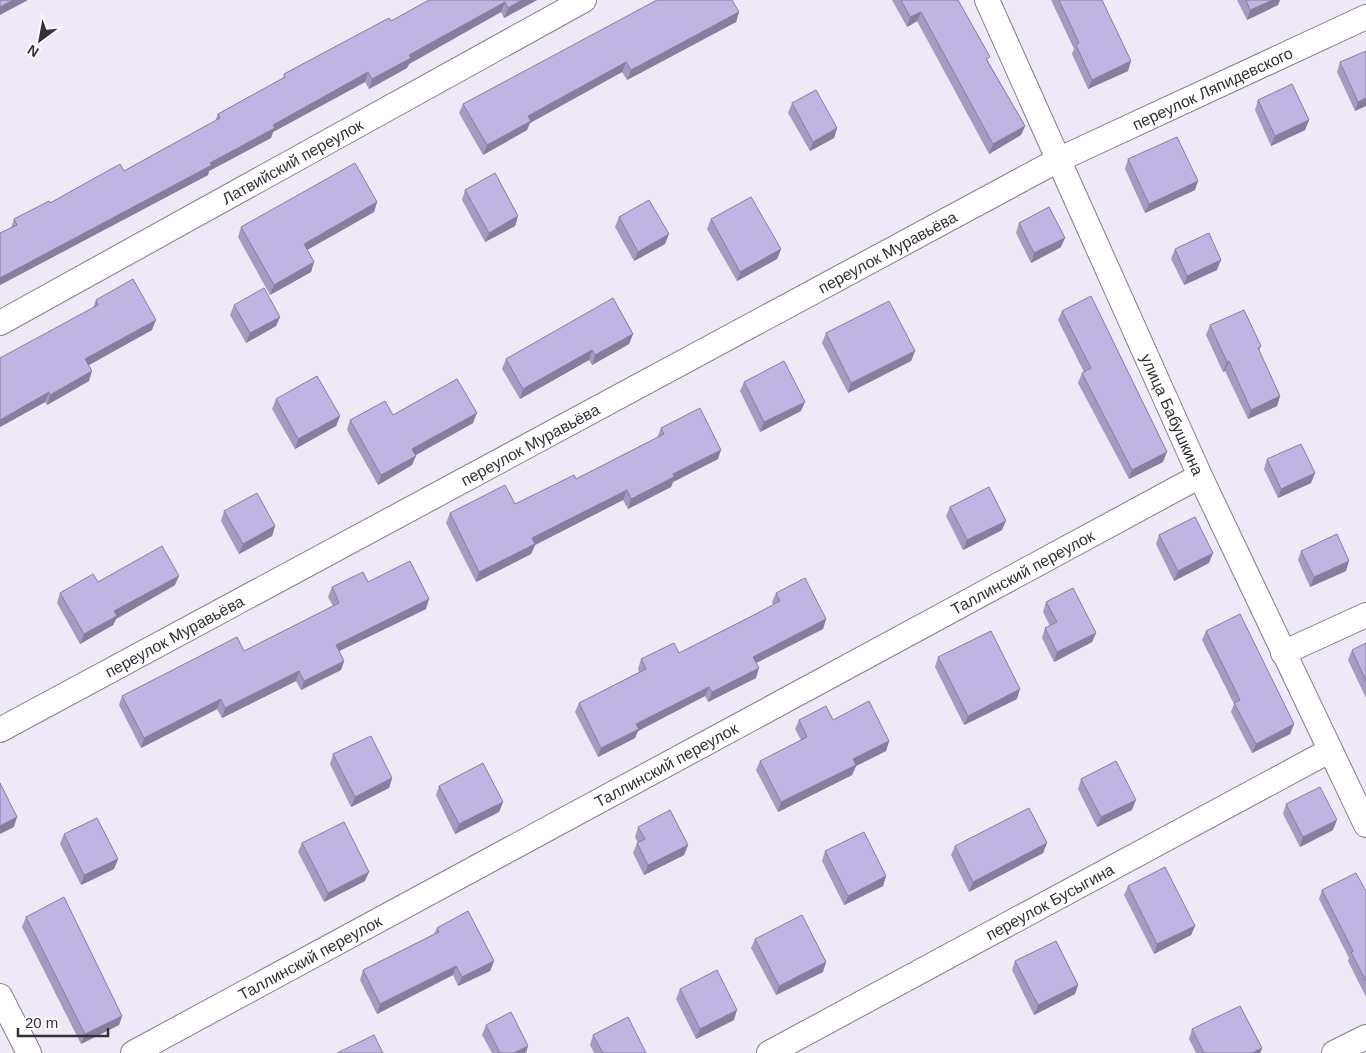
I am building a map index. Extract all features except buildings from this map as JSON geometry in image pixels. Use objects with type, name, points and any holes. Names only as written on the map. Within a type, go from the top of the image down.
[{"type":"street","name":"Латвийский переулок","points":[[0,323],[584,0]]},
{"type":"street","name":"улица Бабушкина","points":[[987,0],[1060,159],[1200,476],[1329,751],[1366,825]]},
{"type":"street","name":"переулок Ляпидевского","points":[[1060,159],[1366,17]]},
{"type":"street","name":"переулок Муравьёва","points":[[0,730],[1060,159]]},
{"type":"street","name":"Таллинский переулок","points":[[133,1053],[1200,476]]},
{"type":"street","points":[[1283,653],[1366,615]]},
{"type":"street","name":"переулок Бусыгина","points":[[769,1053],[1329,751]]},
{"type":"street","points":[[0,996],[30,1053]]},
{"type":"street","points":[[1334,1053],[1366,1037]]}]
